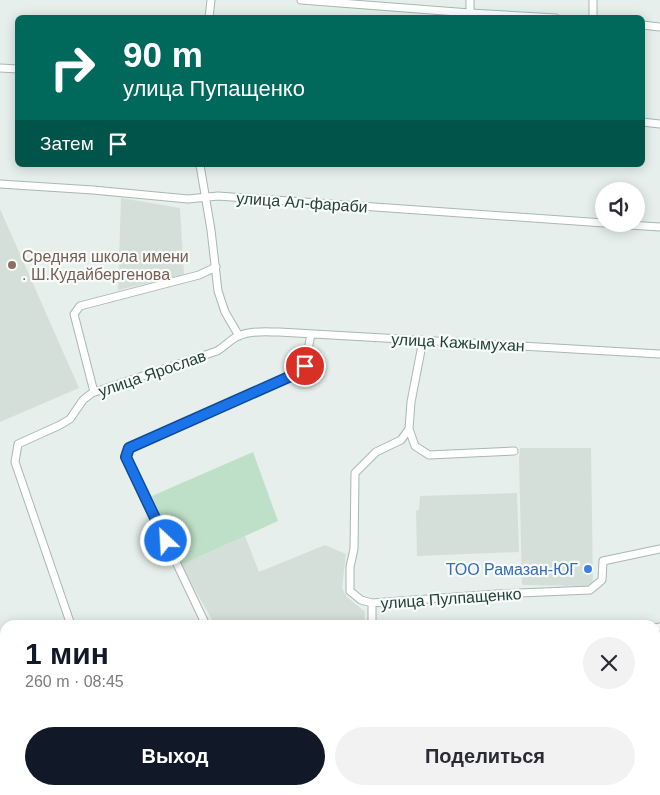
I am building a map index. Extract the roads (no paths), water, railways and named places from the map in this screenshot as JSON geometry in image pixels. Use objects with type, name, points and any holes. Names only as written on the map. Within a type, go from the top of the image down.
[{"type":"street","points":[[210,15],[211,0]]},
{"type":"street","points":[[301,0],[504,15]]},
{"type":"street","points":[[470,0],[470,13]]},
{"type":"street","points":[[593,0],[593,15]]},
{"type":"street","points":[[645,25],[660,26]]},
{"type":"street","points":[[0,68],[15,69]]},
{"type":"street","points":[[645,122],[660,124]]},
{"type":"street","points":[[200,167],[218,291],[225,312],[239,336]]},
{"type":"street","name":"улица Ал-фараби","points":[[0,184],[188,199],[218,196],[595,222]]},
{"type":"street","points":[[645,226],[660,227]]},
{"type":"street","points":[[94,392],[74,314],[80,306],[199,275],[216,267]]},
{"type":"street","name":"улица Ярослав","points":[[69,620],[15,462],[18,444],[70,419],[83,400],[94,392],[217,351],[245,333],[256,333]]},
{"type":"street","name":"улица Кажымухан","points":[[256,333],[311,334],[660,354]]},
{"type":"street","points":[[204,620],[126,457],[129,448],[300,372],[305,366],[311,334]]},
{"type":"street","points":[[423,340],[409,428],[415,446],[429,455],[514,452]]},
{"type":"street","name":"улица Пулпащенко","points":[[409,428],[401,440],[376,452],[354,473],[354,549],[350,568],[350,591],[361,600],[372,603],[497,594],[590,590],[602,580],[603,560],[660,549]]},
{"type":"street","points":[[372,603],[372,620]]},
{"type":"place","name":"Средняя школа имени . Ш.Кудайбергенова","points":[[12,265]]},
{"type":"place","name":"ТОО Рамазан-ЮГ","points":[[588,569]]}]
